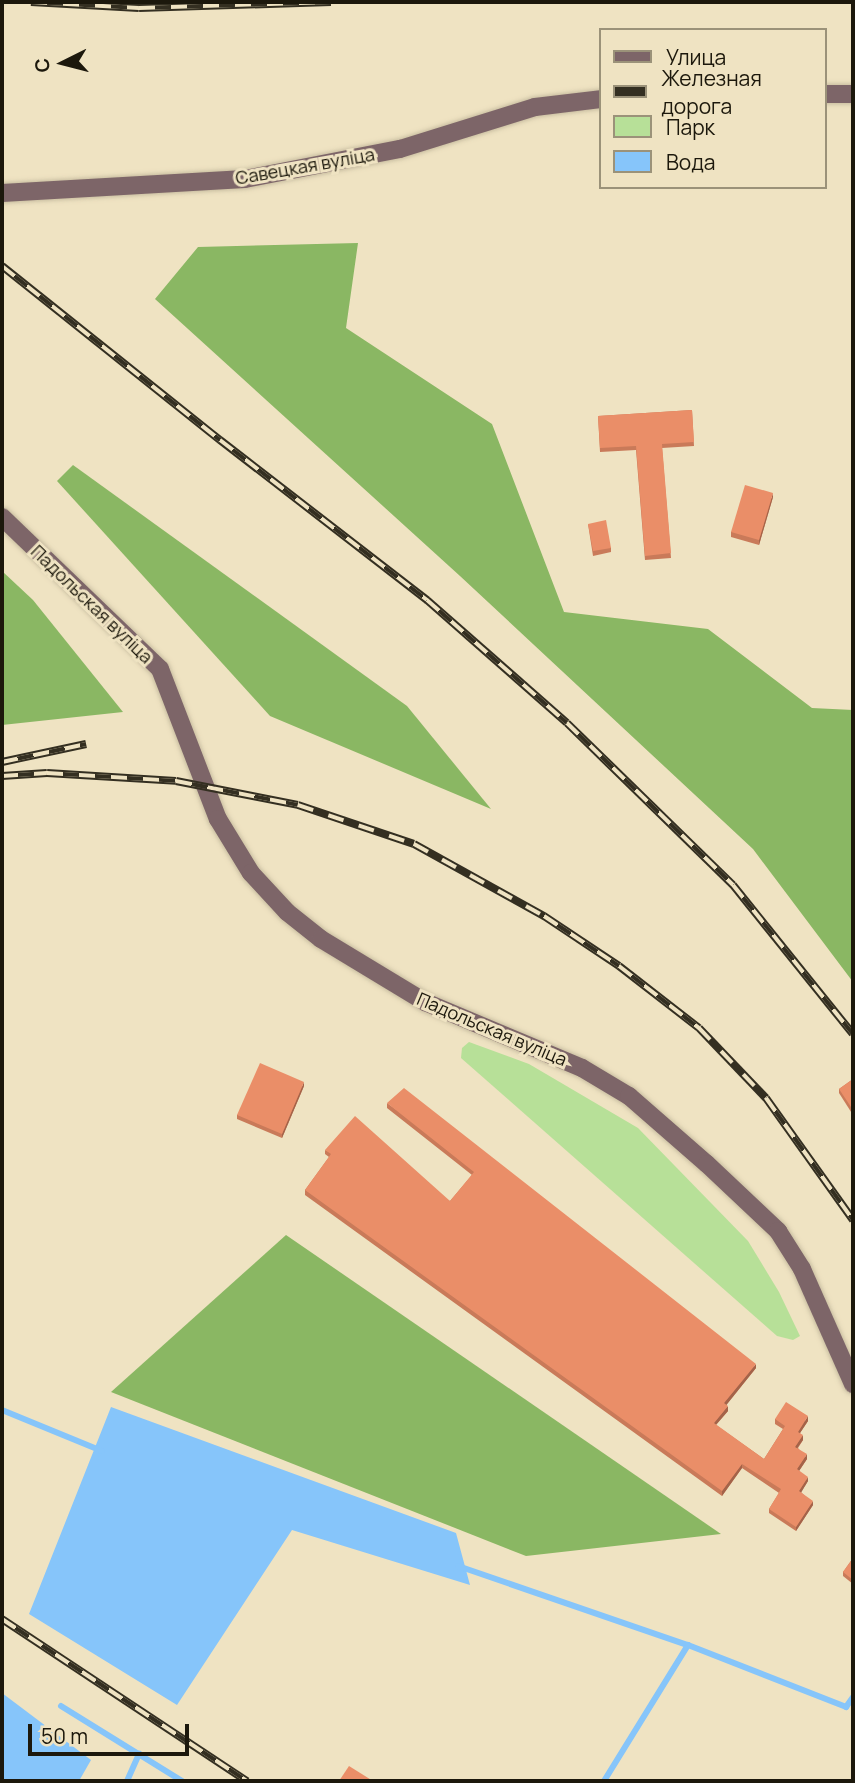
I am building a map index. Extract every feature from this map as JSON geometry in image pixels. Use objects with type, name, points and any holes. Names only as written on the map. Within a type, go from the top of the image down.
[{"type":"main road","points":[[827,94],[853,94]]},
{"type":"main road","name":"Савецкая вуліца","points":[[2,193],[245,179],[400,149],[535,107],[600,100]]},
{"type":"main road","name":"Падольская вуліца","points":[[2,517],[160,669],[218,819],[251,873],[286,912],[321,939],[425,1002],[582,1068],[629,1096],[778,1231],[802,1269],[853,1384]]},
{"type":"green space","points":[[358,243],[346,328],[492,424],[564,612],[708,629],[812,708],[853,710],[853,982],[753,849],[460,576],[155,299],[198,247]]},
{"type":"green space","points":[[73,465],[407,706],[491,809],[270,716],[57,481]]},
{"type":"green space","points":[[2,571],[33,600],[123,712],[2,725]]},
{"type":"green space","points":[[469,1042],[529,1064],[638,1128],[748,1241],[779,1292],[800,1336],[793,1340],[777,1336],[461,1058],[462,1048]]},
{"type":"green space","points":[[286,1235],[721,1534],[526,1556],[111,1392]]},
{"type":"water","points":[[111,1407],[456,1533],[470,1585],[292,1530],[177,1705],[29,1614]]},
{"type":"water","points":[[2,1693],[91,1760],[79,1781],[2,1781]]},
{"type":"building","points":[[692,410],[694,442],[662,444],[671,553],[645,556],[636,446],[600,448],[598,416]]},
{"type":"building","points":[[745,485],[773,493],[759,540],[731,532]]},
{"type":"building","points":[[606,520],[611,548],[593,551],[588,524]]},
{"type":"building","points":[[260,1063],[304,1082],[282,1134],[237,1115]]},
{"type":"building","points":[[853,1079],[853,1110],[839,1089]]},
{"type":"building","points":[[404,1088],[756,1364],[724,1403],[728,1406],[714,1423],[764,1459],[785,1426],[775,1419],[786,1402],[808,1416],[798,1432],[803,1435],[795,1447],[807,1454],[797,1469],[808,1477],[799,1491],[813,1501],[796,1527],[769,1509],[781,1489],[742,1464],[722,1491],[305,1190],[331,1154],[325,1150],[355,1116],[450,1201],[474,1172],[387,1103]]},
{"type":"building","points":[[853,1558],[853,1580],[843,1572]]},
{"type":"building","points":[[349,1766],[373,1781],[339,1781]]},
{"type":"waterway","points":[[2,1410],[102,1451]]},
{"type":"waterway","points":[[458,1566],[688,1645],[846,1707],[853,1697]]},
{"type":"waterway","points":[[604,1781],[688,1645]]},
{"type":"waterway","points":[[61,1706],[182,1781]]},
{"type":"waterway","points":[[127,1781],[139,1754]]},
{"type":"railway","points":[[31,2],[139,8],[331,2]]},
{"type":"railway","points":[[2,266],[220,440],[427,600],[567,723],[733,885],[853,1034]]},
{"type":"railway","points":[[2,762],[86,744]]},
{"type":"railway","points":[[2,776],[47,773],[176,781],[298,805],[414,844],[544,916],[619,966],[699,1028],[766,1098],[853,1220]]},
{"type":"railway","points":[[2,1619],[247,1781]]}]
